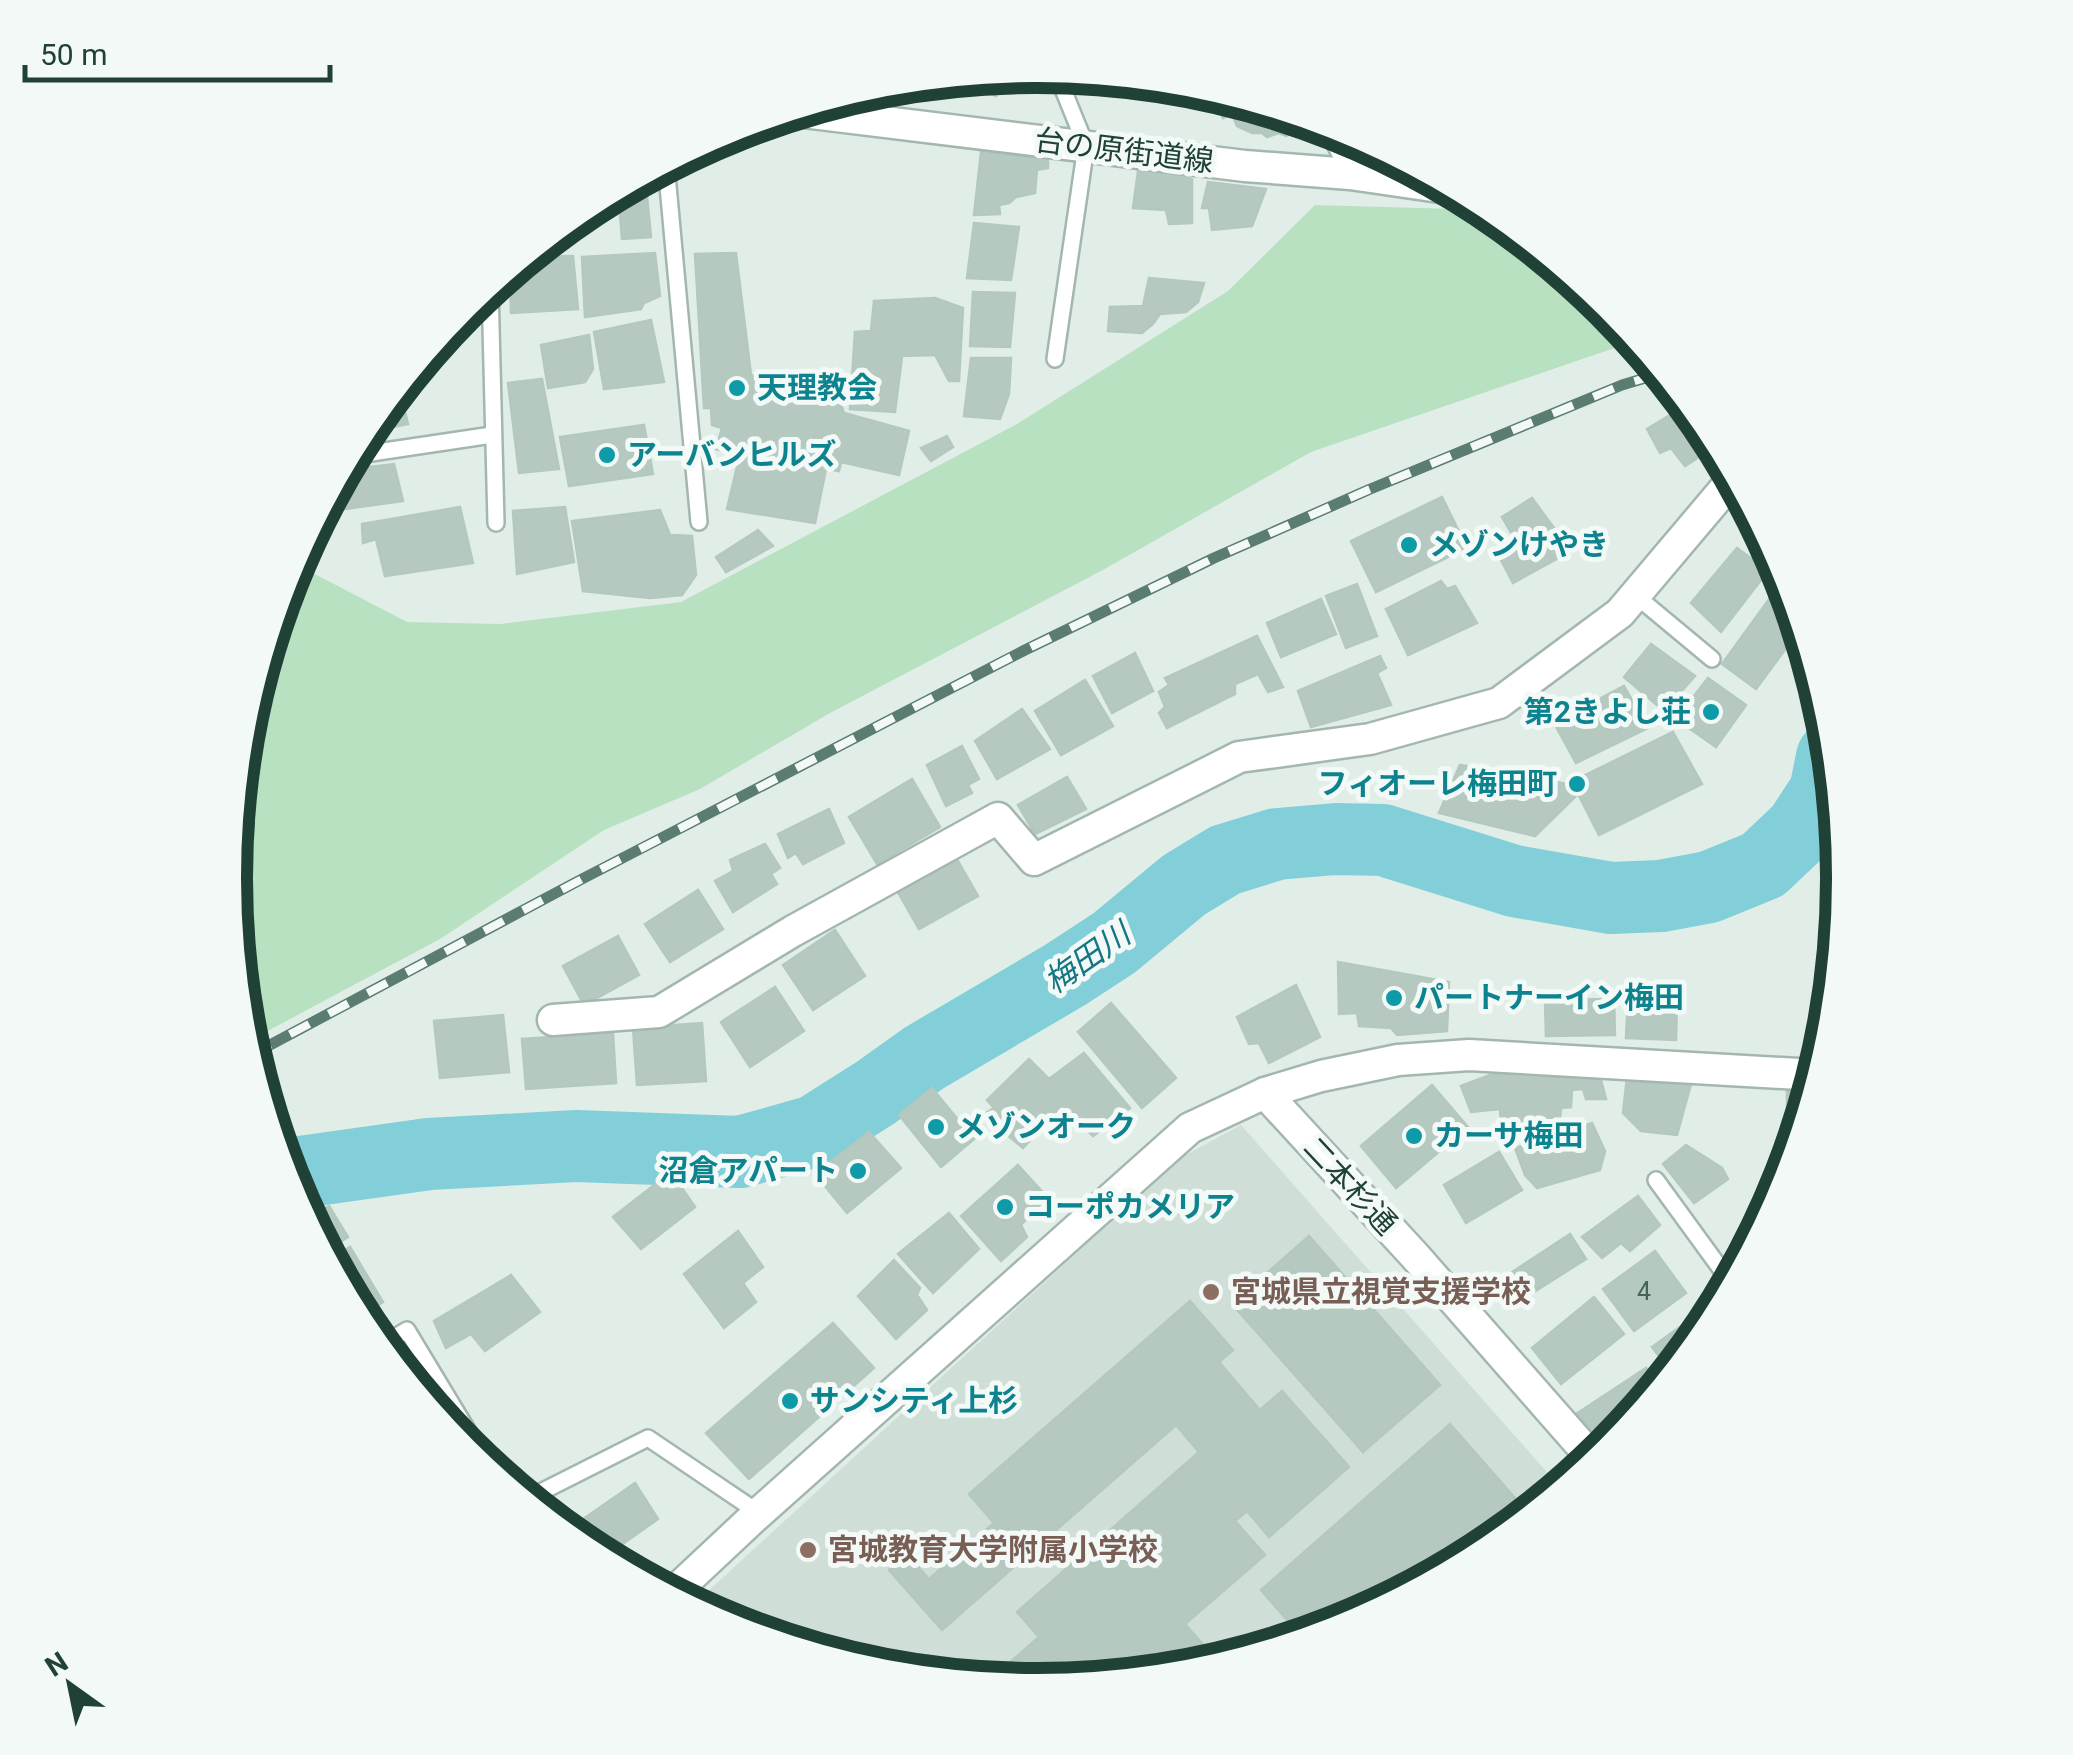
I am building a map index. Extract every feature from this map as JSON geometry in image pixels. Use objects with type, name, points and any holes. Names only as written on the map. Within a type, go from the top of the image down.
[{"type":"street","name":"台の原街道線","points":[[829,115],[1413,183]]},
{"type":"street","points":[[554,1020],[659,1012],[794,930],[998,818],[1034,860],[1239,757],[1370,740],[1499,703],[1620,613],[1724,489]]},
{"type":"street","points":[[683,1584],[1190,1128],[1264,1093],[1398,1060],[1470,1055],[1802,1074]]},
{"type":"street","name":"二本杉通","points":[[1264,1093],[1415,1256],[1583,1447]]},
{"type":"lane","points":[[1055,359],[1086,146],[1063,89]]},
{"type":"lane","points":[[1336,147],[1350,174]]},
{"type":"lane","points":[[667,179],[699,522]]},
{"type":"lane","points":[[490,308],[496,523]]},
{"type":"lane","points":[[371,453],[492,435]]},
{"type":"lane","points":[[1636,595],[1712,660]]},
{"type":"lane","points":[[1656,1180],[1722,1271]]},
{"type":"lane","points":[[395,1337],[407,1330],[459,1415]]},
{"type":"lane","points":[[541,1492],[648,1438],[759,1512]]},
{"type":"shaded area","name":"宮城県立視覚支援学校","points":[[1241,1125],[1551,1476],[1475,1534],[1386,1586],[1290,1626],[1241,1641],[1140,1661],[1036,1668],[933,1661],[832,1641],[705,1594],[1180,1158]]},
{"type":"green space","points":[[1315,205],[1457,209],[1557,284],[1620,346],[1311,452],[1101,571],[830,713],[700,789],[604,830],[440,939],[262,1034],[248,929],[248,826],[253,774],[273,673],[309,571],[407,622],[500,624],[681,602],[1017,424],[1228,291]]},
{"type":"building","points":[[1000,89],[996,96],[980,90]]},
{"type":"building","points":[[1220,109],[1297,132],[1267,137],[1237,126],[1232,114],[1223,118]]},
{"type":"building","points":[[981,152],[1048,159],[1048,168],[1037,170],[1035,193],[999,205],[1000,214],[974,215]]},
{"type":"building","points":[[1138,171],[1169,172],[1192,179],[1192,223],[1169,224],[1166,210],[1133,208]]},
{"type":"building","points":[[1208,182],[1266,189],[1252,226],[1212,230],[1209,208],[1202,208]]},
{"type":"building","points":[[646,191],[651,237],[622,239],[619,207]]},
{"type":"building","points":[[974,223],[1019,227],[1011,280],[967,278]]},
{"type":"building","points":[[655,253],[660,296],[644,303],[641,309],[585,317],[582,257]]},
{"type":"building","name":"天理教会","points":[[736,253],[751,375],[779,391],[786,383],[818,389],[822,399],[842,407],[844,413],[909,431],[899,475],[841,462],[839,471],[826,469],[815,523],[727,509],[740,454],[716,449],[722,428],[712,425],[711,408],[704,408],[695,254]]},
{"type":"building","points":[[549,256],[573,256],[578,309],[511,313],[510,289]]},
{"type":"building","points":[[1149,278],[1204,283],[1198,302],[1186,312],[1160,314],[1142,333],[1108,331],[1110,307],[1143,306]]},
{"type":"building","points":[[973,292],[1015,293],[1010,347],[970,346]]},
{"type":"building","points":[[935,298],[963,308],[959,381],[949,381],[935,355],[902,356],[895,412],[850,409],[855,332],[871,331],[874,301]]},
{"type":"building","points":[[651,320],[664,382],[604,389],[594,332]]},
{"type":"building","points":[[589,335],[593,369],[585,382],[548,388],[541,345]]},
{"type":"building","points":[[971,358],[1011,358],[1009,394],[1000,419],[964,416]]},
{"type":"building","points":[[542,379],[559,469],[519,473],[508,383]]},
{"type":"building","points":[[404,406],[408,424],[388,428]]},
{"type":"building","points":[[1674,413],[1703,454],[1685,466],[1671,448],[1660,453],[1647,429]]},
{"type":"building","name":"アーバンヒルズ","points":[[644,425],[653,474],[569,486],[560,437]]},
{"type":"building","points":[[947,436],[953,447],[931,461],[921,448]]},
{"type":"building","points":[[394,464],[403,501],[345,509],[344,497],[361,468]]},
{"type":"building","name":"メゾンけやき","points":[[1442,497],[1467,548],[1376,592],[1351,541]]},
{"type":"building","points":[[1532,498],[1571,551],[1513,583],[1501,560],[1518,545],[1502,517]]},
{"type":"building","points":[[460,507],[473,563],[385,576],[376,539],[363,543],[362,524]]},
{"type":"building","points":[[565,507],[574,562],[517,574],[513,511]]},
{"type":"building","points":[[660,510],[670,535],[692,536],[696,575],[682,595],[650,598],[583,591],[572,521]]},
{"type":"building","points":[[758,530],[773,546],[726,572],[716,557]]},
{"type":"building","points":[[1737,548],[1762,567],[1766,574],[1721,632],[1691,603]]},
{"type":"building","points":[[1441,581],[1447,589],[1455,586],[1477,623],[1408,655],[1386,609]]},
{"type":"building","points":[[1357,584],[1377,636],[1346,648],[1326,596]]},
{"type":"building","points":[[1773,594],[1791,642],[1756,689],[1722,664]]},
{"type":"building","points":[[1321,599],[1336,634],[1281,657],[1267,623]]},
{"type":"building","points":[[1257,636],[1283,687],[1268,692],[1258,674],[1235,684],[1235,694],[1167,728],[1159,713],[1165,707],[1159,692],[1169,685],[1165,678]]},
{"type":"building","points":[[1651,644],[1695,676],[1664,711],[1624,677]]},
{"type":"building","points":[[1135,653],[1153,691],[1112,713],[1093,676]]},
{"type":"building","points":[[1380,656],[1386,668],[1377,673],[1391,705],[1311,727],[1298,691]]},
{"type":"building","name":"第2きよし荘","points":[[1708,678],[1746,705],[1716,747],[1676,719]]},
{"type":"building","points":[[1085,680],[1113,726],[1061,755],[1035,711]]},
{"type":"building","points":[[1624,686],[1648,728],[1576,763],[1554,723]]},
{"type":"building","points":[[1022,709],[1050,749],[997,779],[975,741]]},
{"type":"building","name":"フィオーレ梅田町","points":[[1673,732],[1702,784],[1599,835],[1578,794],[1535,836],[1439,813],[1460,765],[1567,784]]},
{"type":"building","points":[[962,746],[979,779],[968,785],[972,793],[946,806],[927,765]]},
{"type":"building","points":[[1067,777],[1086,809],[1035,834],[1018,805]]},
{"type":"building","points":[[912,779],[940,827],[877,864],[849,817]]},
{"type":"building","points":[[829,809],[844,843],[803,864],[796,853],[788,858],[778,834]]},
{"type":"building","points":[[765,844],[780,868],[771,874],[777,884],[733,912],[715,881],[733,871],[730,860]]},
{"type":"building","points":[[954,854],[978,896],[919,929],[895,887]]},
{"type":"building","points":[[698,890],[723,929],[670,962],[645,924]]},
{"type":"building","points":[[835,930],[865,976],[813,1010],[783,965]]},
{"type":"building","points":[[618,936],[639,975],[584,1005],[563,966]]},
{"type":"building","name":"パートナーイン梅田","points":[[1338,962],[1449,982],[1447,1031],[1397,1035],[1391,1028],[1359,1026],[1357,1013],[1339,1014]]},
{"type":"building","points":[[1296,985],[1320,1037],[1269,1063],[1259,1043],[1249,1044],[1237,1017]]},
{"type":"building","points":[[775,987],[804,1031],[750,1067],[721,1022]]},
{"type":"building","points":[[1628,998],[1677,999],[1676,1040],[1626,1038]]},
{"type":"building","points":[[1614,999],[1615,1035],[1546,1036],[1545,1000]]},
{"type":"building","points":[[1111,1003],[1176,1078],[1142,1108],[1078,1032]]},
{"type":"building","points":[[503,1015],[509,1072],[440,1078],[434,1021]]},
{"type":"building","points":[[702,1023],[706,1081],[637,1085],[633,1028]]},
{"type":"building","points":[[613,1033],[616,1083],[526,1089],[522,1039]]},
{"type":"building","points":[[1084,1053],[1130,1108],[1093,1136],[1062,1105],[1023,1148],[983,1115],[994,1108],[987,1100],[1029,1059],[1049,1079]]},
{"type":"building","points":[[1529,1073],[1601,1080],[1606,1099],[1586,1099],[1583,1089],[1572,1090],[1571,1107],[1561,1108],[1560,1119],[1501,1123],[1500,1109],[1471,1112],[1461,1086],[1490,1075]]},
{"type":"building","points":[[1627,1077],[1673,1078],[1691,1084],[1677,1135],[1641,1131],[1623,1113]]},
{"type":"building","name":"カーサ梅田","points":[[1432,1085],[1468,1127],[1396,1188],[1361,1146]]},
{"type":"building","points":[[1787,1087],[1798,1087],[1787,1124]]},
{"type":"building","name":"メゾンオーク","points":[[932,1088],[974,1139],[941,1167],[899,1115]]},
{"type":"building","points":[[1592,1123],[1605,1151],[1600,1170],[1537,1188],[1525,1175],[1515,1148]]},
{"type":"building","name":"沼倉アパート","points":[[869,1132],[901,1168],[847,1213],[815,1174]]},
{"type":"building","points":[[1686,1145],[1722,1168],[1728,1179],[1694,1203],[1663,1164]]},
{"type":"building","points":[[1499,1152],[1522,1190],[1466,1223],[1444,1185]]},
{"type":"building","name":"コーポカメリア","points":[[1018,1165],[1047,1197],[1021,1225],[1027,1237],[1001,1261],[961,1216]]},
{"type":"building","points":[[671,1172],[695,1207],[641,1249],[613,1217]]},
{"type":"building","points":[[1638,1196],[1660,1225],[1630,1251],[1621,1243],[1602,1258],[1582,1237]]},
{"type":"building","points":[[329,1206],[348,1237],[337,1244],[321,1211]]},
{"type":"building","points":[[949,1213],[979,1249],[933,1293],[898,1254]]},
{"type":"building","points":[[738,1231],[763,1267],[743,1283],[756,1302],[724,1328],[684,1274]]},
{"type":"building","points":[[1570,1234],[1586,1259],[1515,1304],[1500,1280]]},
{"type":"building","points":[[1309,1236],[1440,1385],[1363,1452],[1232,1304]]},
{"type":"building","points":[[350,1247],[383,1302],[374,1307],[341,1252]]},
{"type":"building","points":[[1655,1251],[1686,1293],[1634,1331],[1603,1289]]},
{"type":"building","points":[[894,1260],[920,1288],[917,1295],[927,1310],[896,1339],[858,1296]]},
{"type":"building","points":[[511,1275],[540,1312],[485,1351],[471,1334],[446,1348],[434,1321]]},
{"type":"building","points":[[1594,1297],[1624,1334],[1561,1384],[1532,1348]]},
{"type":"building","points":[[1190,1301],[1233,1350],[1219,1362],[1260,1410],[1282,1391],[1349,1467],[1269,1537],[1247,1511],[1235,1521],[1265,1555],[1185,1624],[1206,1649],[1088,1666],[1005,1667],[1039,1637],[1017,1612],[1199,1452],[1176,1425],[942,1630],[889,1570],[907,1554],[929,1579],[994,1523],[969,1494]]},
{"type":"building","points":[[1691,1319],[1662,1360],[1652,1347]]},
{"type":"building","name":"サンシティ上杉","points":[[833,1323],[874,1368],[749,1479],[706,1433]]},
{"type":"building","points":[[1646,1368],[1650,1374],[1592,1439],[1576,1414]]},
{"type":"building","points":[[1450,1424],[1519,1503],[1431,1562],[1386,1586],[1292,1625],[1261,1590]]},
{"type":"building","points":[[635,1483],[658,1519],[618,1547],[580,1521]]},
{"type":"waterway","name":"梅田川","points":[[304,1172],[429,1154],[576,1146],[740,1152],[815,1131],[924,1058],[1114,943],[1184,885],[1225,860],[1277,844],[1383,840],[1514,881],[1611,898],[1661,896],[1709,887],[1763,865],[1800,830],[1822,796]]},
{"type":"railway","points":[[265,1047],[1025,650],[1214,558],[1368,490],[1647,378]]},
{"type":"place","name":"天理教会","points":[[737,388]]},
{"type":"place","name":"アーバンヒルズ","points":[[607,455]]},
{"type":"place","name":"メゾンけやき","points":[[1409,545]]},
{"type":"place","name":"第2きよし荘","points":[[1711,712]]},
{"type":"place","name":"フィオーレ梅田町","points":[[1577,784]]},
{"type":"place","name":"パートナーイン梅田","points":[[1394,998]]},
{"type":"place","name":"メゾンオーク","points":[[936,1127]]},
{"type":"place","name":"カーサ梅田","points":[[1414,1136]]},
{"type":"place","name":"沼倉アパート","points":[[858,1171]]},
{"type":"place","name":"コーポカメリア","points":[[1005,1207]]},
{"type":"place","name":"宮城県立視覚支援学校","points":[[1211,1292]]},
{"type":"place","name":"サンシティ上杉","points":[[790,1401]]},
{"type":"place","name":"宮城教育大学附属小学校","points":[[808,1550]]}]
